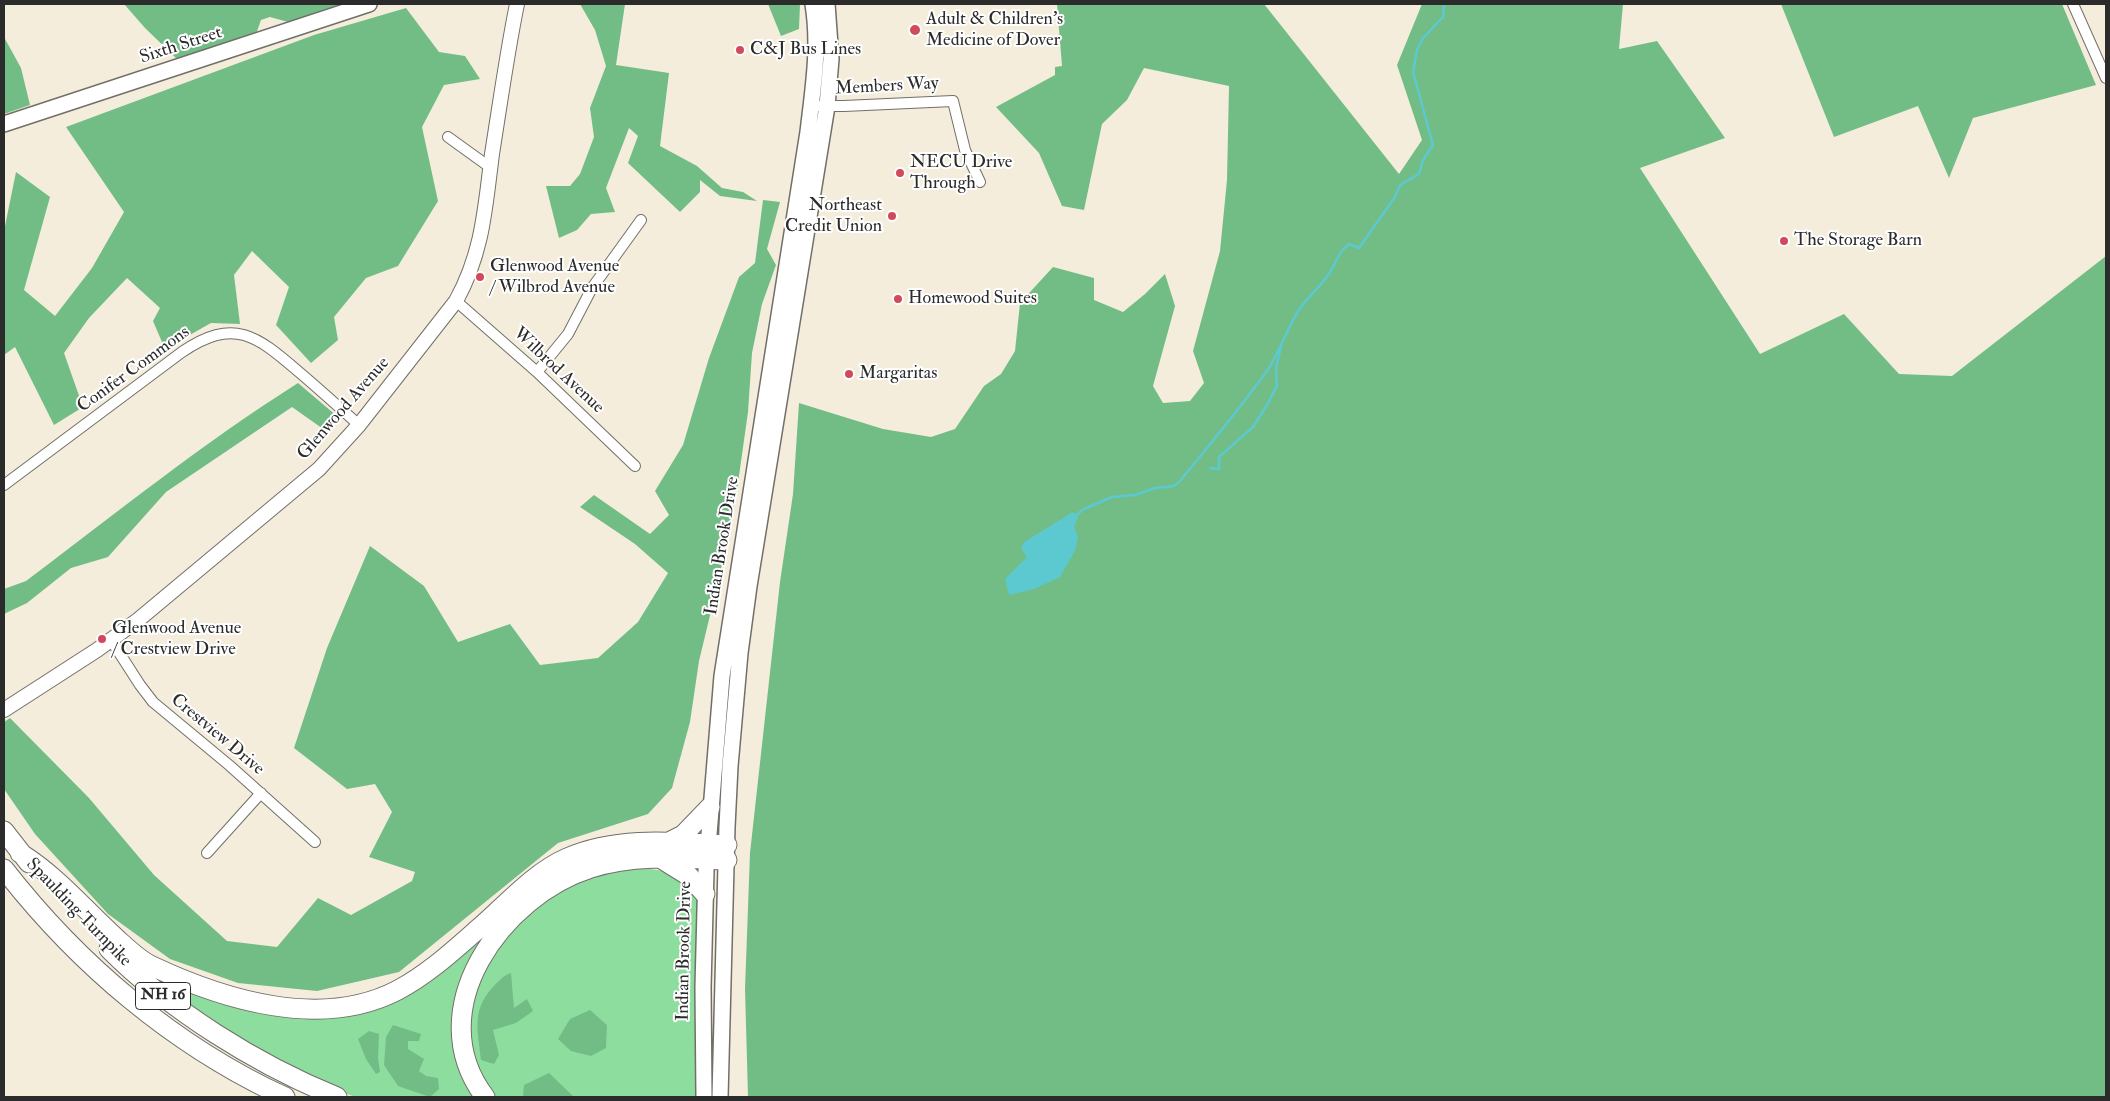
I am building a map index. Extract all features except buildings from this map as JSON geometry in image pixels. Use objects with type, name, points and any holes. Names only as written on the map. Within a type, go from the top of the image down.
[{"type":"highway","points":[[663,850],[683,835],[710,807]]},
{"type":"highway","name":"Spaulding Turnpike","points":[[4,832],[57,895],[112,951],[173,1004],[246,1052],[337,1097]]},
{"type":"highway","points":[[20,853],[42,867],[136,956],[151,966],[210,990],[240,999],[290,1009],[348,1006],[370,1002],[396,992],[438,963],[543,872],[566,858],[612,844],[642,842],[663,850],[705,894]]},
{"type":"highway","points":[[485,1097],[476,1083],[466,1059],[462,1021],[469,983],[490,944],[524,906],[550,887],[565,879],[604,864],[663,850],[727,852]]},
{"type":"highway","name":"Spaulding Turnpike","points":[[4,868],[61,935],[134,1002],[215,1059],[285,1097]]},
{"type":"main road","name":"Sixth Street","points":[[4,124],[369,4]]},
{"type":"main road","name":"Indian Brook Drive","points":[[704,1097],[703,979],[705,894],[710,807],[722,676],[811,106],[817,48],[813,4]]},
{"type":"main road","name":"Indian Brook Drive","points":[[720,1097],[730,766],[744,618],[827,106],[831,59],[827,4]]},
{"type":"street","name":"Glenwood Avenue","points":[[4,710],[111,640],[195,574],[319,469],[359,425],[456,301],[468,279],[477,255],[483,227],[490,168],[517,4]]},
{"type":"street","points":[[2073,4],[2106,78]]},
{"type":"street","name":"Members Way","points":[[827,106],[953,101],[965,150],[980,182]]},
{"type":"street","points":[[811,106],[827,106]]},
{"type":"street","points":[[448,137],[490,168]]},
{"type":"street","points":[[537,372],[568,334],[592,288],[641,220]]},
{"type":"street","name":"Wilbrod Avenue","points":[[456,301],[537,372],[635,466]]},
{"type":"street","name":"Conifer Commons","points":[[4,485],[182,352],[216,334],[237,333],[247,335],[265,344],[359,425]]},
{"type":"street","name":"Crestview Drive","points":[[111,640],[140,685],[154,702],[203,742],[315,842]]},
{"type":"street","points":[[207,854],[261,793]]},
{"type":"green space","points":[[124,4],[341,4],[288,22],[270,17],[261,20],[256,34],[177,59],[145,28]]},
{"type":"green space","points":[[580,4],[625,4],[616,65],[669,73],[660,146],[697,166],[722,188],[743,192],[757,201],[720,196],[700,180],[700,192],[680,212],[628,163],[638,136],[629,128],[606,188],[615,212],[591,214],[577,230],[559,238],[546,186],[570,186],[580,174],[594,137],[590,108],[606,66],[595,30]]},
{"type":"green space","points":[[768,4],[800,4],[799,29],[781,36]]},
{"type":"green space","points":[[1057,4],[1264,4],[1399,174],[1422,140],[1397,65],[1422,4],[1623,4],[1619,49],[1657,41],[1725,138],[1640,168],[1760,354],[1844,314],[1899,374],[1952,376],[2106,256],[2106,1097],[748,1097],[745,989],[750,853],[780,582],[793,494],[799,403],[883,429],[931,437],[955,429],[984,386],[1001,374],[1015,351],[1020,303],[1053,267],[1094,278],[1094,300],[1123,312],[1165,274],[1175,306],[1153,386],[1163,403],[1190,401],[1204,383],[1193,351],[1220,251],[1227,180],[1229,86],[1144,68],[1127,100],[1102,124],[1084,210],[1062,206],[1039,153],[996,107],[1055,75],[1055,67],[1062,66]]},
{"type":"green space","points":[[1781,4],[2062,4],[2096,85],[1973,118],[1949,178],[1918,106],[1834,137]]},
{"type":"green space","points":[[406,8],[439,52],[465,56],[480,79],[444,85],[422,127],[438,201],[398,266],[366,278],[334,317],[338,340],[311,363],[276,325],[289,287],[252,251],[234,275],[240,324],[211,323],[165,349],[153,321],[160,308],[127,278],[89,318],[64,353],[83,407],[54,425],[15,347],[4,355],[4,231],[16,172],[50,197],[24,290],[55,316],[92,268],[124,212],[66,127],[314,35]]},
{"type":"green space","points":[[4,37],[21,68],[30,105],[4,114]]},
{"type":"green space","points":[[763,200],[780,202],[767,249],[776,265],[762,304],[752,353],[748,412],[737,490],[720,574],[699,661],[690,722],[672,788],[648,814],[558,843],[399,972],[317,991],[238,983],[170,959],[108,914],[35,834],[4,789],[4,722],[10,718],[89,798],[154,875],[227,941],[277,947],[318,898],[351,915],[412,881],[415,872],[369,857],[392,812],[375,784],[347,789],[294,748],[327,648],[370,546],[424,586],[458,642],[510,624],[540,665],[598,658],[638,622],[668,573],[635,544],[580,507],[594,495],[650,534],[669,515],[655,491],[683,445],[709,358],[739,277],[755,263]]},
{"type":"green space","points":[[298,383],[338,417],[326,431],[292,407],[166,492],[108,557],[71,568],[27,603],[4,614],[4,589],[26,581],[194,454]]},
{"type":"green space","points":[[636,868],[666,872],[683,879],[695,893],[698,903],[697,1097],[490,1097],[475,1071],[468,1010],[490,954],[541,901],[595,874]]},
{"type":"green space","points":[[544,886],[462,998],[481,1097],[355,1097],[334,1089],[283,1066],[200,1017],[137,964],[226,1004],[375,1002]]},
{"type":"green space","points":[[511,973],[514,1008],[527,999],[533,1011],[516,1023],[493,1030],[499,1055],[494,1064],[481,1060],[477,1022],[478,1014],[485,997],[492,988],[503,977]]},
{"type":"green space","points":[[590,1010],[607,1025],[606,1048],[591,1056],[571,1051],[558,1039],[570,1019]]},
{"type":"green space","points":[[393,1025],[421,1034],[419,1041],[408,1041],[408,1049],[424,1059],[419,1071],[426,1076],[438,1078],[439,1089],[430,1097],[398,1086],[384,1065],[386,1037]]},
{"type":"green space","points":[[369,1031],[379,1034],[378,1058],[380,1072],[376,1074],[366,1059],[358,1039]]},
{"type":"green space","points":[[549,1073],[574,1097],[523,1097],[524,1085]]},
{"type":"water","points":[[1073,512],[1078,517],[1074,527],[1078,537],[1075,551],[1060,577],[1034,589],[1009,595],[1005,579],[1027,557],[1021,549],[1024,542]]},
{"type":"waterway","points":[[1076,515],[1084,509],[1112,497],[1135,495],[1155,488],[1174,486],[1179,482],[1267,371],[1296,314],[1327,277],[1338,256],[1349,244],[1359,248],[1395,197],[1400,185],[1419,174],[1423,160],[1433,145],[1413,72],[1417,50],[1423,38],[1443,17],[1444,4]]},
{"type":"waterway","points":[[1210,468],[1219,469],[1219,457],[1253,427],[1267,405],[1277,386],[1276,368],[1281,347]]},
{"type":"place","name":"Adult & Children's Medicine of Dover","points":[[915,30]]},
{"type":"place","name":"C&J Bus Lines","points":[[740,50]]},
{"type":"place","name":"NECU Drive Through","points":[[900,173]]},
{"type":"place","name":"Northeast Credit Union","points":[[892,216]]},
{"type":"place","name":"The Storage Barn","points":[[1784,241]]},
{"type":"place","name":"Glenwood Avenue / Wilbrod Avenue","points":[[480,277]]},
{"type":"place","name":"Homewood Suites","points":[[898,299]]},
{"type":"place","name":"Margaritas","points":[[849,374]]},
{"type":"place","name":"Glenwood Avenue / Crestview Drive","points":[[102,639]]}]
